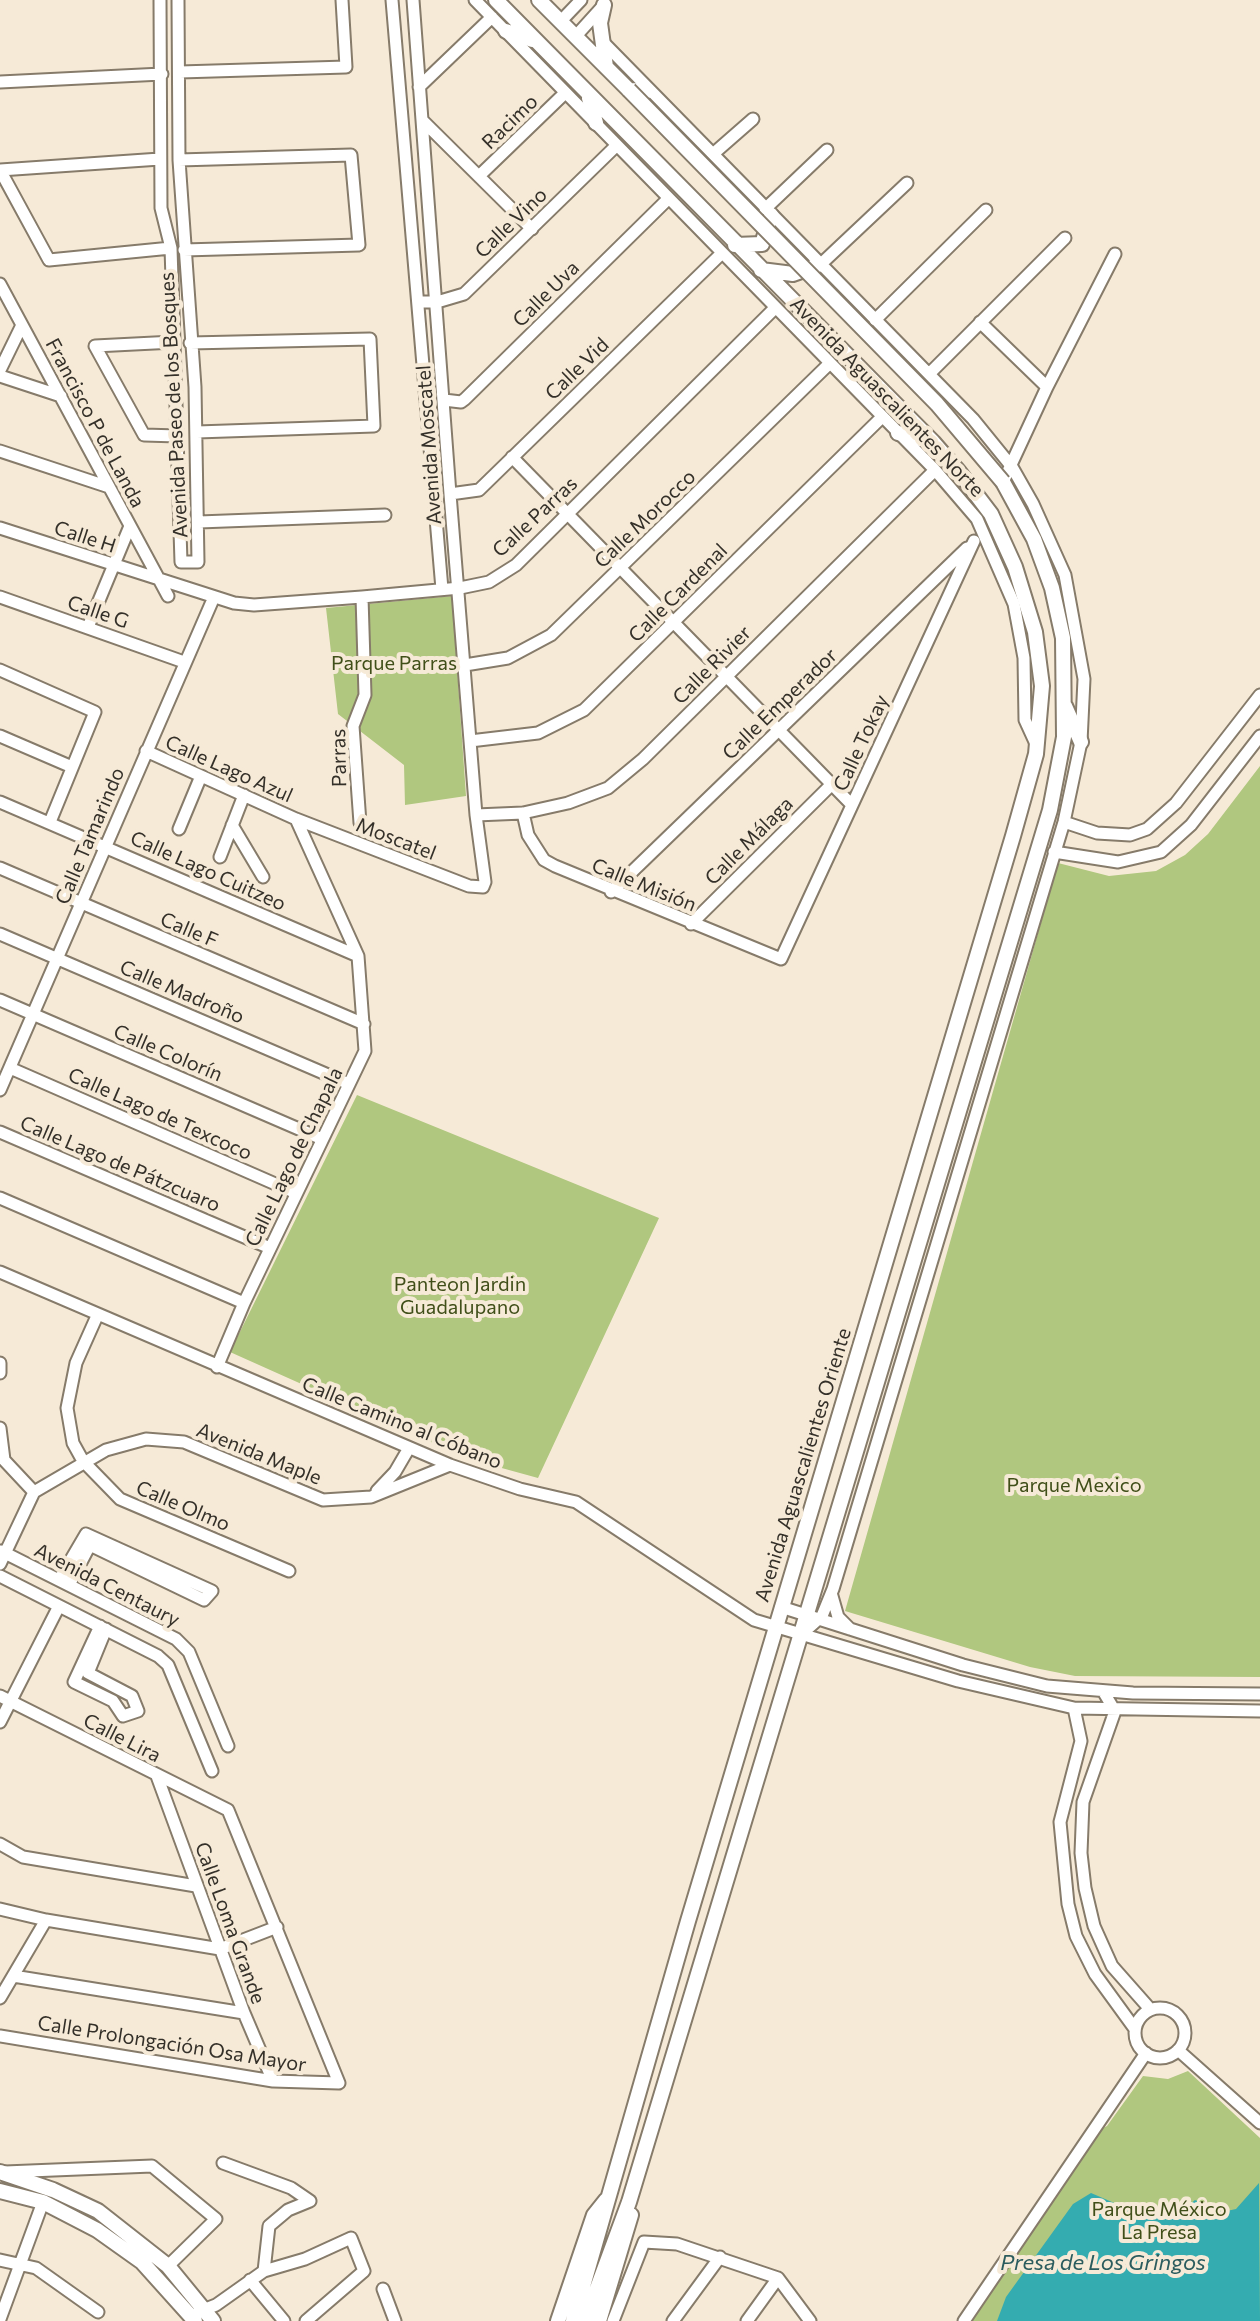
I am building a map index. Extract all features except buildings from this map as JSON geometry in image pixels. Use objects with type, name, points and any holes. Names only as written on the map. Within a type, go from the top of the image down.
[{"type":"main road","name":"Avenida Aguascalientes Norte","points":[[496,0],[933,442],[991,514],[1015,567],[1035,632],[1042,686],[1036,744]]},
{"type":"main road","name":"Avenida Aguascalientes Norte","points":[[539,0],[937,404],[1003,482],[1034,539],[1052,588],[1063,638],[1064,737],[1050,810],[985,1028]]},
{"type":"main road","points":[[606,2],[600,23],[606,67]]},
{"type":"main road","points":[[506,31],[537,41]]},
{"type":"main road","points":[[629,90],[648,91]]},
{"type":"main road","points":[[589,97],[596,123]]},
{"type":"main road","points":[[735,245],[762,244],[768,212]]},
{"type":"main road","points":[[761,270],[793,274],[821,264]]},
{"type":"main road","points":[[898,433],[933,442]]},
{"type":"main road","points":[[1065,706],[1081,742]]},
{"type":"main road","name":"Avenida Aguascalientes Oriente","points":[[573,2321],[781,1607],[928,1126],[1013,836],[1036,744]]},
{"type":"main road","points":[[585,2321],[629,2202],[803,1633],[813,1620],[860,1441],[985,1028],[1002,1018]]},
{"type":"main road","points":[[928,1126],[953,1132]]},
{"type":"main road","points":[[860,1441],[869,1463]]},
{"type":"main road","points":[[0,2172],[53,2190],[98,2211],[168,2266],[201,2316]]},
{"type":"main road","points":[[0,2191],[43,2202],[97,2230],[142,2262],[201,2316]]},
{"type":"main road","name":"Avenida Aguascalientes Oriente","points":[[558,2321],[594,2215],[609,2198]]},
{"type":"main road","points":[[599,2321],[631,2220],[629,2202]]},
{"type":"street","name":"Avenida Paseo de los Bosques","points":[[160,0],[161,208],[171,248],[181,562],[198,562],[195,387],[179,160],[178,0]]},
{"type":"street","points":[[180,72],[346,67],[342,0]]},
{"type":"street","name":"Avenida Moscatel","points":[[392,0],[442,589]]},
{"type":"street","name":"Avenida Moscatel","points":[[413,0],[483,887]]},
{"type":"street","name":"Avenida Aguascalientes Norte","points":[[475,0],[774,309],[935,470],[984,532],[1014,604],[1024,658],[1025,720],[1036,744]]},
{"type":"street","points":[[560,22],[581,0]]},
{"type":"street","points":[[575,37],[606,2]]},
{"type":"street","points":[[419,87],[492,17]]},
{"type":"street","points":[[162,24],[179,24]]},
{"type":"street","name":"Avenida Aguascalientes Norte","points":[[602,41],[929,374],[1012,467],[1033,504],[1065,575],[1084,679],[1081,742],[1064,822]]},
{"type":"street","points":[[0,82],[162,74]]},
{"type":"street","name":"Racimo","points":[[479,176],[565,93]]},
{"type":"street","points":[[713,154],[753,119]]},
{"type":"street","points":[[422,120],[532,229]]},
{"type":"street","name":"Calle Vino","points":[[419,302],[437,302],[464,294],[616,146]]},
{"type":"street","points":[[768,212],[827,150]]},
{"type":"street","points":[[179,160],[351,155],[359,245],[184,250]]},
{"type":"street","points":[[160,159],[0,170],[49,260],[171,248]]},
{"type":"street","points":[[821,264],[907,183]]},
{"type":"street","name":"Calle Uva","points":[[444,400],[461,402],[465,399],[668,199]]},
{"type":"street","points":[[161,208],[181,208]]},
{"type":"street","points":[[875,320],[986,210]]},
{"type":"street","points":[[929,374],[1065,238]]},
{"type":"street","name":"Calle Vid","points":[[450,494],[475,493],[721,254]]},
{"type":"street","points":[[1003,482],[1115,254]]},
{"type":"street","name":"Francisco P de Landa","points":[[0,284],[5,302],[22,325],[168,596]]},
{"type":"street","name":"Calle Parras","points":[[159,580],[214,597],[254,605],[460,588],[489,582],[516,565],[774,309]]},
{"type":"street","points":[[980,322],[1047,387]]},
{"type":"street","points":[[0,370],[22,325]]},
{"type":"street","points":[[190,343],[370,339],[375,426],[197,432]]},
{"type":"street","points":[[174,342],[95,346],[144,435],[178,436]]},
{"type":"street","name":"Calle Morocco","points":[[465,665],[508,658],[551,635],[829,364]]},
{"type":"street","points":[[0,376],[61,396]]},
{"type":"street","points":[[177,388],[195,387]]},
{"type":"street","name":"Calle Cardenal","points":[[470,741],[538,733],[584,710],[882,417]]},
{"type":"street","points":[[0,451],[109,487]]},
{"type":"street","points":[[512,457],[852,805]]},
{"type":"street","name":"Calle Rivier","points":[[476,815],[523,813],[568,803],[608,788],[643,759],[935,470]]},
{"type":"street","points":[[199,522],[385,515]]},
{"type":"street","points":[[88,627],[130,526]]},
{"type":"street","name":"Calle H","points":[[0,528],[159,580]]},
{"type":"street","name":"Calle Emperador","points":[[611,892],[984,532]]},
{"type":"street","name":"Calle Tokay","points":[[781,959],[974,541]]},
{"type":"street","name":"Calle G","points":[[0,597],[184,662]]},
{"type":"street","name":"Calle Tamarindo","points":[[0,1090],[214,597]]},
{"type":"street","name":"Parras","points":[[360,823],[353,726],[365,695],[362,597]]},
{"type":"street","points":[[0,670],[95,712],[50,822]]},
{"type":"street","points":[[813,1620],[833,1589],[1002,1018],[1064,822],[1097,833],[1130,835],[1147,829],[1176,803],[1260,695]]},
{"type":"street","points":[[0,736],[72,767]]},
{"type":"street","points":[[1054,852],[1118,862],[1161,852],[1191,825],[1260,736]]},
{"type":"street","name":"Calle Lago Azul","points":[[146,751],[296,819]]},
{"type":"street","points":[[179,829],[201,776]]},
{"type":"street","name":"Calle Málaga","points":[[691,924],[832,784]]},
{"type":"street","points":[[220,857],[244,795]]},
{"type":"street","name":"Calle Lago Cuitzeo","points":[[0,802],[358,956]]},
{"type":"street","name":"Calle Misión","points":[[523,813],[528,835],[544,860],[611,892],[781,959]]},
{"type":"street","name":"Moscatel","points":[[296,819],[469,886],[483,887]]},
{"type":"street","name":"Calle Lago de Chapala","points":[[217,1367],[244,1303],[365,1051],[358,956],[296,819]]},
{"type":"street","points":[[232,825],[263,877]]},
{"type":"street","name":"Calle F","points":[[0,868],[364,1024]]},
{"type":"street","name":"Calle Madroño","points":[[0,934],[349,1084]]},
{"type":"street","name":"Calle Colorín","points":[[0,1000],[322,1139]]},
{"type":"street","name":"Calle Lago de Texcoco","points":[[10,1068],[296,1193]]},
{"type":"street","name":"Calle Lago de Pátzcuaro","points":[[0,1132],[270,1248]]},
{"type":"street","points":[[0,1198],[244,1303]]},
{"type":"street","name":"Calle Camino al Cóbano","points":[[0,1272],[450,1465],[520,1489],[576,1502],[737,1612],[958,1681],[1074,1708],[1260,1711]]},
{"type":"street","name":"Calle Olmo","points":[[97,1316],[76,1363],[67,1408],[73,1443],[83,1461],[120,1499],[289,1571]]},
{"type":"street","points":[[0,1363],[0,1373]]},
{"type":"street","points":[[0,1428],[1,1463],[32,1494],[2,1556]]},
{"type":"street","name":"Avenida Maple","points":[[32,1494],[83,1461],[106,1450],[146,1439],[184,1442],[323,1500],[371,1497],[450,1465]]},
{"type":"street","points":[[371,1497],[395,1472],[409,1448]]},
{"type":"street","points":[[86,1534],[212,1591],[204,1600],[90,1545],[64,1583],[82,1536],[86,1534]]},
{"type":"street","name":"Avenida Centaury","points":[[2,1556],[176,1639],[189,1652],[228,1746]]},
{"type":"street","name":"Avenida Centaury","points":[[0,1576],[158,1656],[168,1665],[212,1771]]},
{"type":"street","points":[[833,1589],[835,1612],[850,1629]]},
{"type":"street","points":[[0,1722],[59,1606]]},
{"type":"street","points":[[103,1628],[74,1682],[113,1701],[123,1716],[138,1711],[132,1696],[88,1673],[112,1607]]},
{"type":"street","points":[[781,1607],[813,1620],[963,1665],[1047,1686],[1133,1693],[1260,1694]]},
{"type":"street","points":[[1103,1691],[1115,1711],[1083,1802],[1081,1853],[1085,1888],[1094,1926],[1112,1966],[1150,2009]]},
{"type":"street","points":[[1133,1693],[1135,1710]]},
{"type":"street","name":"Calle Lira","points":[[0,1696],[228,1810],[277,1927]]},
{"type":"street","points":[[1074,1708],[1081,1741],[1060,1822],[1068,1904],[1076,1936],[1095,1974],[1135,2029],[1137,2043],[1146,2053],[1166,2057],[1178,2050],[1184,2029],[1178,2016],[1165,2008],[1150,2009],[1143,2014],[1135,2029]]},
{"type":"street","name":"Calle Loma Grande","points":[[157,1776],[244,2013],[273,2081]]},
{"type":"street","points":[[0,1844],[23,1857],[196,1886]]},
{"type":"street","points":[[0,1909],[46,1920],[220,1949],[277,1927]]},
{"type":"street","points":[[0,1998],[46,1920]]},
{"type":"street","name":"Calle Prolongación Osa Mayor","points":[[0,2036],[273,2081],[339,2083],[277,1927]]},
{"type":"street","points":[[13,1976],[244,2013]]},
{"type":"street","points":[[1178,2050],[1260,2123]]},
{"type":"street","points":[[964,2321],[1146,2053]]},
{"type":"street","points":[[223,2163],[291,2188],[310,2201],[288,2210],[269,2226],[264,2271]]},
{"type":"street","points":[[0,2172],[152,2166],[216,2219],[168,2266]]},
{"type":"street","points":[[2,2320],[19,2262],[43,2202]]},
{"type":"street","points":[[201,2316],[264,2271],[305,2259],[351,2238],[364,2271],[306,2321]]},
{"type":"street","points":[[613,2321],[644,2242],[677,2244],[778,2278],[810,2321]]},
{"type":"street","points":[[673,2321],[720,2257]]},
{"type":"street","points":[[0,2260],[36,2268],[98,2312]]},
{"type":"street","points":[[747,2321],[778,2278]]},
{"type":"street","points":[[250,2280],[284,2321]]},
{"type":"street","points":[[378,2321],[393,2316],[383,2289]]},
{"type":"green space","name":"Parque Parras","points":[[452,596],[466,796],[405,805],[404,765],[338,714],[326,608]]},
{"type":"green space","name":"Parque Mexico","points":[[1260,766],[1260,1677],[1075,1676],[1030,1667],[845,1611],[1058,863],[1109,876],[1156,871],[1185,855],[1208,834]]},
{"type":"green space","name":"Panteon Jardin Guadalupano","points":[[357,1095],[659,1218],[538,1478],[469,1459],[230,1352]]},
{"type":"green space","name":"Parque México La Presa","points":[[1188,2071],[1260,2138],[1260,2321],[969,2321],[1101,2129],[1107,2126],[1143,2076],[1168,2079]]},
{"type":"water","name":"Presa de Los Gringos","points":[[1259,2183],[1260,2321],[997,2321],[1006,2297],[1073,2204],[1091,2193],[1140,2214],[1162,2206],[1184,2209],[1195,2200],[1222,2212],[1236,2209]]}]
